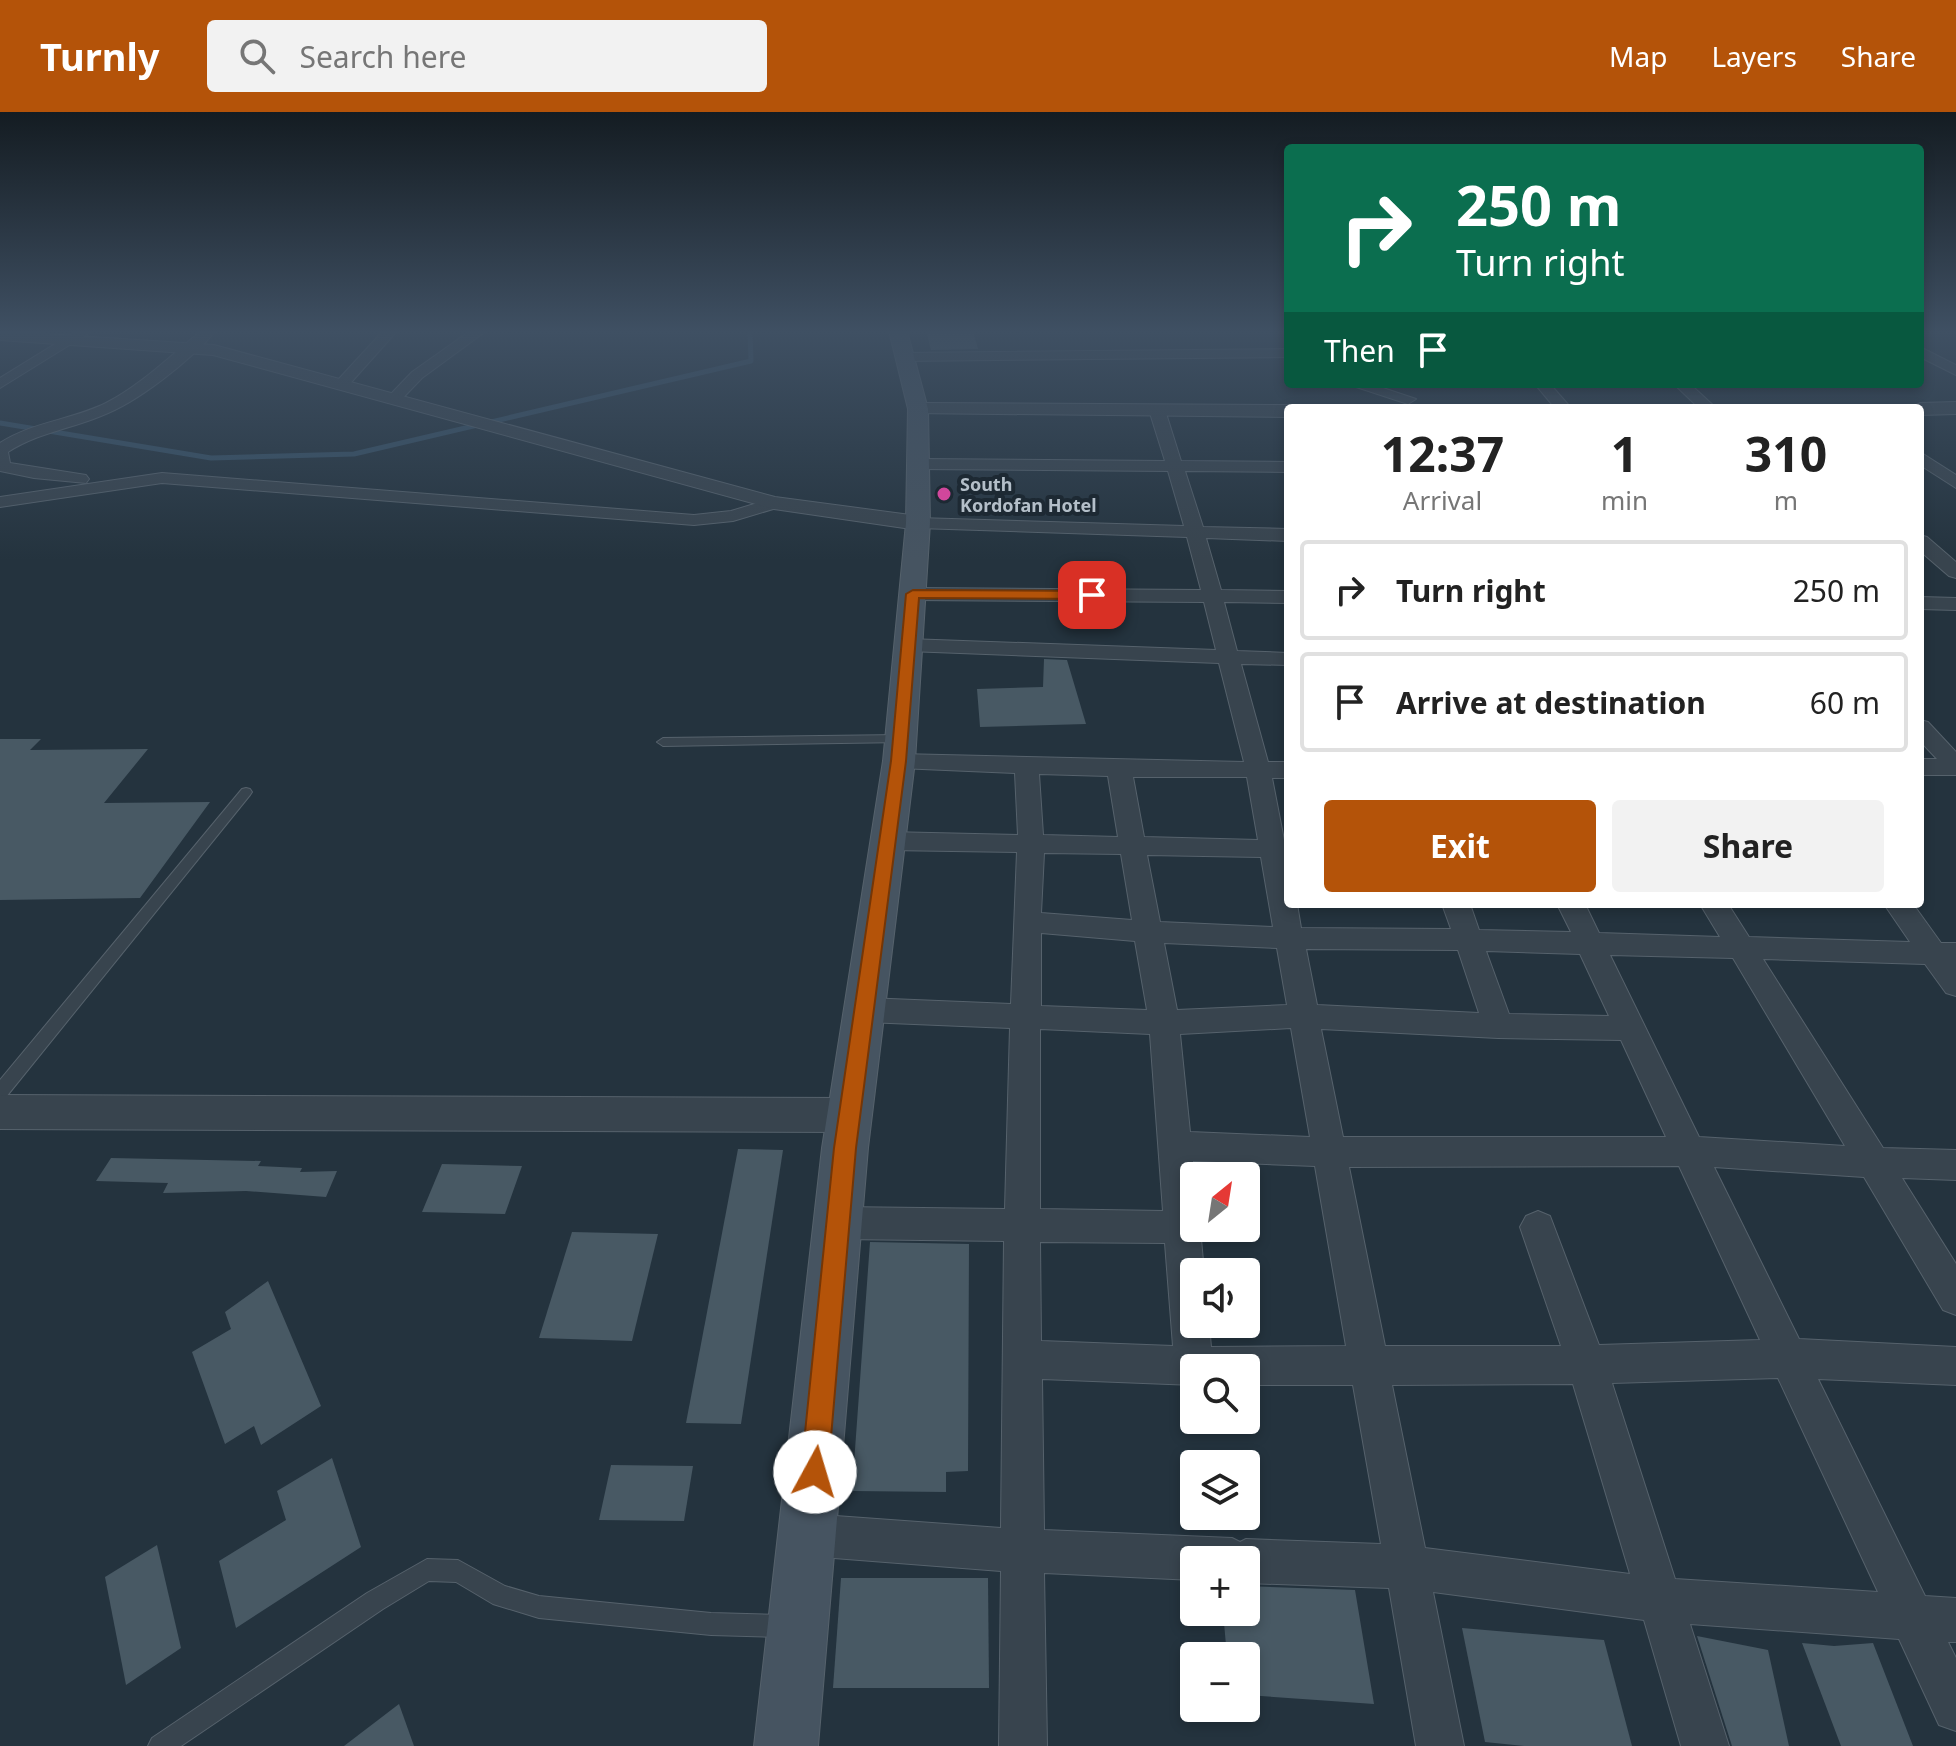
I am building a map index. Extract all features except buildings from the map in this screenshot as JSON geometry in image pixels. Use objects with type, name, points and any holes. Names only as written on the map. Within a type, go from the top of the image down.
[{"type":"main road","points":[[786,1746],[845,1148],[900,750],[918,523],[918,409]]},
{"type":"street","points":[[109,407],[69,423],[18,437],[0,450],[2,466],[117,483]]},
{"type":"street","points":[[420,407],[774,503],[918,523],[1284,535]]},
{"type":"street","points":[[1924,409],[1956,408]]},
{"type":"street","points":[[918,409],[1284,411]]},
{"type":"street","points":[[1157,410],[1195,531],[1228,657],[1273,770],[1284,889]]},
{"type":"street","points":[[1924,460],[1954,481]]},
{"type":"street","points":[[918,464],[1284,467]]},
{"type":"street","points":[[0,502],[162,478],[694,520],[733,516],[774,503]]},
{"type":"street","points":[[1924,479],[1954,481]]},
{"type":"street","points":[[1925,549],[1956,554]]},
{"type":"street","points":[[1925,549],[1956,572]]},
{"type":"street","points":[[913,594],[1284,597]]},
{"type":"street","points":[[1924,603],[1956,604]]},
{"type":"street","points":[[908,645],[1284,659]]},
{"type":"street","points":[[1924,731],[1956,766]]},
{"type":"street","points":[[900,750],[1027,767],[1273,770]]},
{"type":"street","points":[[1924,767],[1956,766]]},
{"type":"street","points":[[1023,1746],[1022,1226],[1031,844],[1027,767]]},
{"type":"street","points":[[1119,769],[1164,1023],[1180,1217]]},
{"type":"street","points":[[888,841],[1280,849]]},
{"type":"street","points":[[1286,908],[1303,1016],[1440,1746]]},
{"type":"street","points":[[1458,908],[1498,1026]]},
{"type":"street","points":[[1573,908],[1956,1708]]},
{"type":"street","points":[[1716,908],[1956,1297]]},
{"type":"street","points":[[1902,908],[1945,954],[1956,985]]},
{"type":"street","points":[[1027,922],[1150,932],[1289,938],[1470,940],[1945,954]]},
{"type":"street","points":[[866,1010],[1164,1023],[1303,1016],[1498,1026],[1628,1028]]},
{"type":"street","points":[[0,1112],[851,1115]]},
{"type":"street","points":[[1173,1146],[1329,1152],[1690,1151],[1956,1165]]},
{"type":"street","points":[[840,1223],[1180,1227]]},
{"type":"street","points":[[1538,1227],[1587,1365],[1705,1746]]},
{"type":"street","points":[[1182,1242],[1193,1354]]},
{"type":"street","points":[[1260,1366],[1587,1365],[1789,1358],[1956,1366]]},
{"type":"street","points":[[1023,1359],[1180,1365]]},
{"type":"street","points":[[808,1535],[1024,1551],[1180,1558]]},
{"type":"street","points":[[1260,1562],[1406,1567],[1658,1600],[1956,1620]]},
{"type":"lane","points":[[663,742],[900,750]]},
{"type":"lane","points":[[0,1092],[246,792]]},
{"type":"lane","points":[[160,1746],[375,1601],[427,1570],[458,1571],[501,1596],[539,1607],[711,1624],[799,1626]]},
{"type":"waterway","points":[[0,423],[211,458],[354,454],[554,407]]},
{"type":"place","name":"South Kordofan Hotel","points":[[944,494]]},
{"type":"route","points":[[815,1472],[845,1148],[899,761],[913,594],[1092,595]]}]
